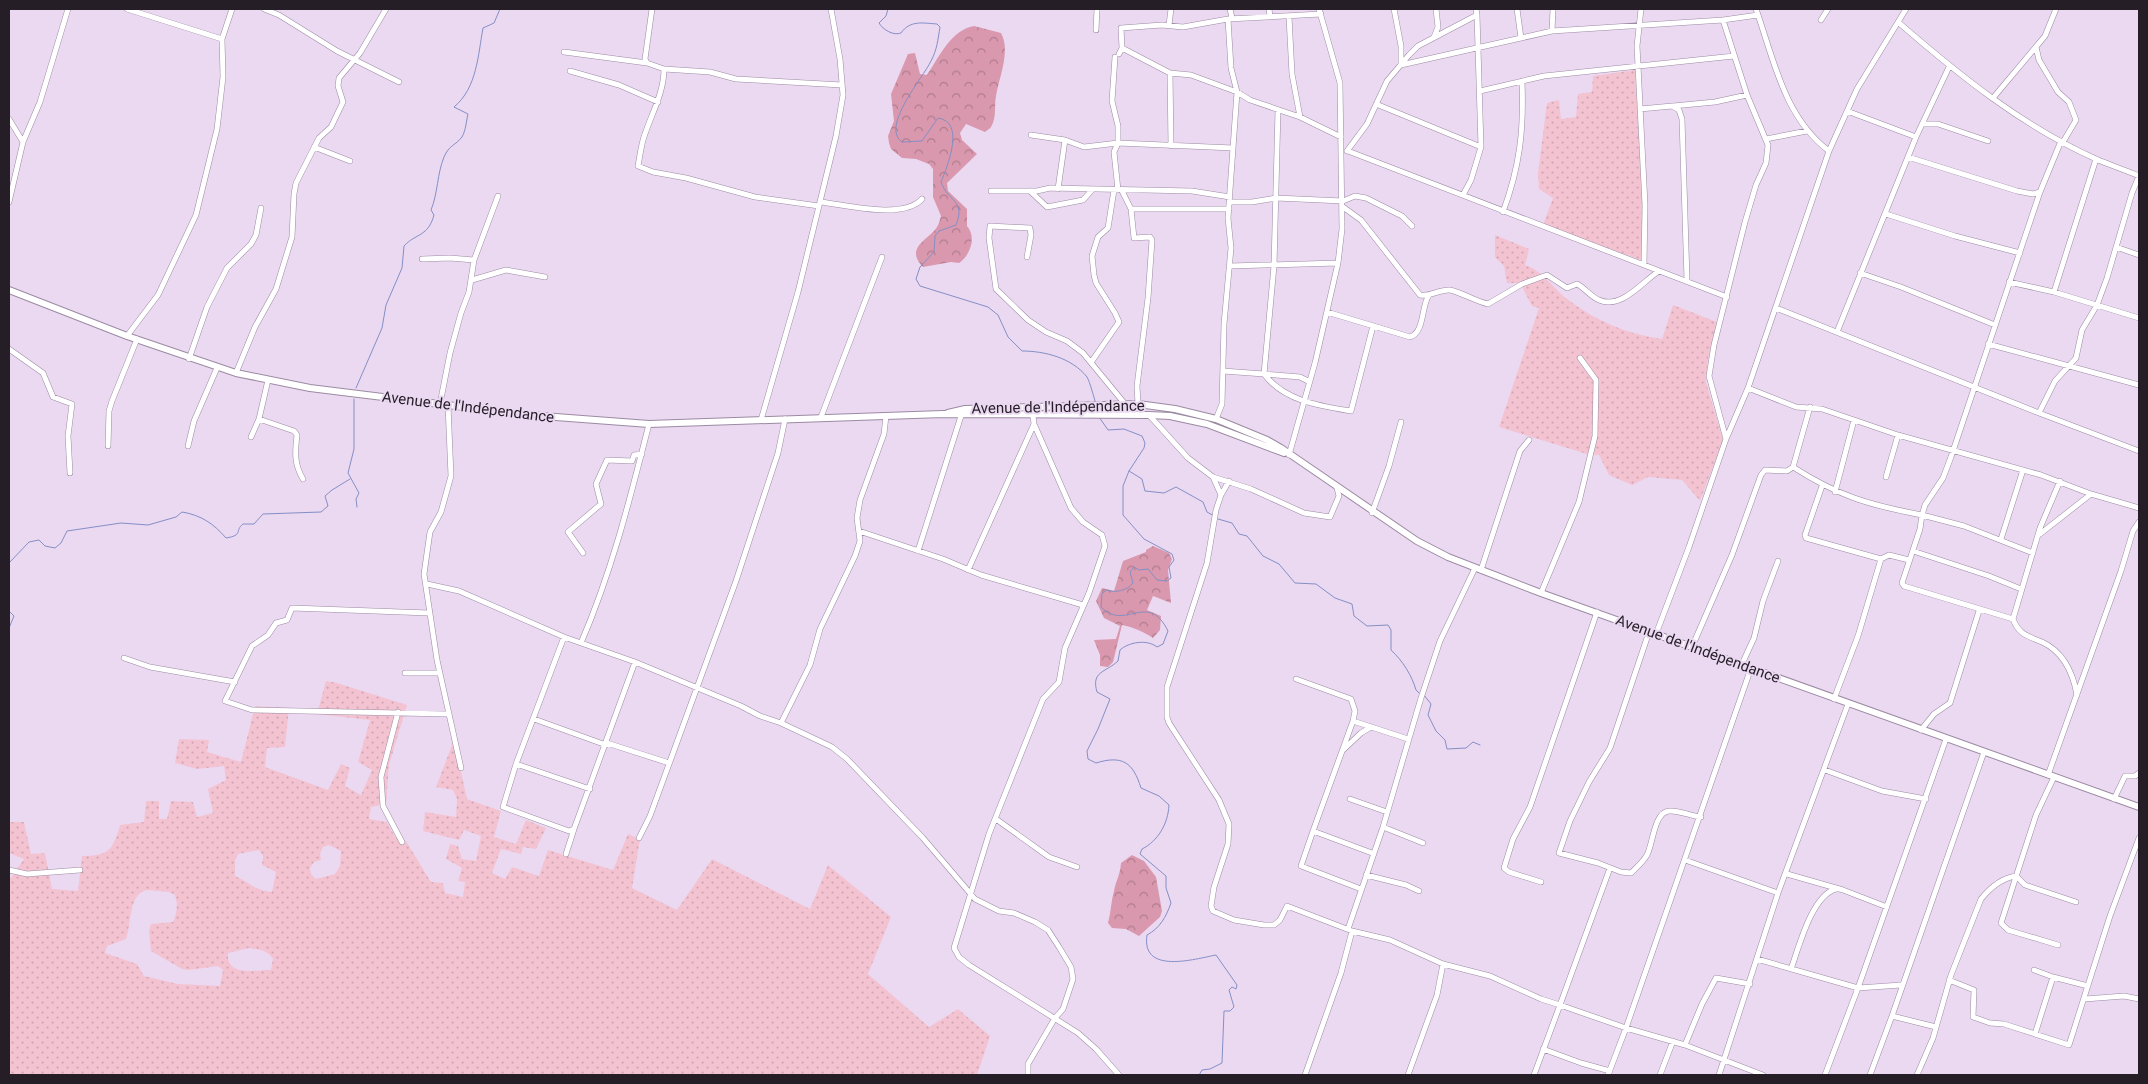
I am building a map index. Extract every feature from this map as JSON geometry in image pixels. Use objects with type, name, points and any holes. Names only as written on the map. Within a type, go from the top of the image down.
[{"type":"main road","name":"Avenue de l'Indépendance","points":[[9,290],[127,336],[217,368],[268,380],[440,404],[596,421],[649,424],[943,414],[961,416],[1149,414],[1170,416],[1206,424],[1287,454]]},
{"type":"main road","name":"Avenue de l'Indépendance","points":[[943,414],[966,409],[1138,404],[1175,409],[1216,419],[1267,440],[1372,513],[1417,541],[1478,569],[1834,699],[2137,805]]},
{"type":"street","points":[[9,202],[23,142],[40,102],[68,9]]},
{"type":"street","points":[[126,9],[222,39]]},
{"type":"street","points":[[127,336],[158,295],[196,215],[217,129],[223,77],[222,39],[232,9]]},
{"type":"street","points":[[264,9],[279,15],[337,51],[355,58],[399,82]]},
{"type":"street","points":[[236,373],[255,327],[276,289],[292,238],[296,183],[319,138],[331,126],[343,102],[338,86],[339,78],[360,53],[386,9]]},
{"type":"street","points":[[647,63],[645,59],[652,9]]},
{"type":"street","points":[[761,420],[798,292],[836,136],[843,95],[840,59],[831,9]]},
{"type":"street","points":[[1096,30],[1097,9]]},
{"type":"street","points":[[1169,25],[1171,9]]},
{"type":"street","points":[[1216,419],[1222,404],[1224,324],[1230,266],[1229,209],[1237,92],[1230,68],[1230,9]]},
{"type":"street","points":[[1269,9],[1270,16]]},
{"type":"street","points":[[1394,9],[1401,46],[1401,65]]},
{"type":"street","points":[[1433,39],[1438,27],[1436,9]]},
{"type":"street","points":[[1517,9],[1521,38]]},
{"type":"street","points":[[1552,31],[1553,9]]},
{"type":"street","points":[[1641,9],[1638,26],[1638,67],[1645,205],[1644,265]]},
{"type":"street","points":[[1821,20],[1828,9]]},
{"type":"street","points":[[1656,634],[1689,547],[1726,439],[1748,388],[1829,151],[1858,89],[1906,9]]},
{"type":"street","points":[[1993,98],[2045,36],[2056,9]]},
{"type":"street","points":[[1092,361],[1119,322],[1115,312],[1096,283],[1092,256],[1098,238],[1108,228],[1118,190],[1114,152],[1118,143],[1118,126],[1112,101],[1121,28],[1169,25],[1183,28],[1230,19],[1270,16],[1289,17],[1320,11],[1340,83],[1341,137],[1345,152],[1343,204],[1338,264],[1310,382],[1287,454]]},
{"type":"street","points":[[1345,152],[1367,124],[1387,81],[1418,46],[1433,39],[1476,12]]},
{"type":"street","points":[[1463,196],[1471,180],[1480,146],[1480,91],[1476,12]]},
{"type":"street","points":[[1401,65],[1552,31],[1723,20],[1757,12],[1783,88],[1807,131],[1829,151]]},
{"type":"street","points":[[1289,17],[1292,74],[1300,117]]},
{"type":"street","points":[[1723,20],[1747,95],[1768,145],[1766,163],[1756,185],[1745,222],[1714,345],[1709,376],[1726,439]]},
{"type":"street","points":[[1898,22],[1949,67],[1993,98],[2062,142],[2096,159],[2139,176],[2097,305],[2082,330],[2076,358],[2055,381],[2039,413]]},
{"type":"street","points":[[2036,47],[2039,60],[2058,92],[2069,102],[2076,120],[2062,142],[2040,192],[1943,478],[1925,505],[1920,529],[1902,583],[1904,586],[1979,611],[2012,619],[2019,631],[2045,644],[2060,656],[2073,677],[2077,696]]},
{"type":"street","points":[[564,52],[647,63],[664,68],[710,72],[736,79],[842,85]]},
{"type":"street","points":[[1119,53],[1170,72],[1191,75],[1237,92],[1250,100],[1300,117],[1341,137]]},
{"type":"street","points":[[1480,91],[1522,81],[1595,69],[1638,67],[1734,56]]},
{"type":"street","points":[[1837,332],[1916,137],[1949,67]]},
{"type":"street","points":[[664,68],[658,102],[644,136],[638,166],[653,172],[686,178],[755,197],[894,211],[922,199]]},
{"type":"street","points":[[570,71],[619,84],[658,102]]},
{"type":"street","points":[[1170,72],[1171,146]]},
{"type":"street","points":[[1503,212],[1515,178],[1520,154],[1522,81]]},
{"type":"street","points":[[1640,109],[1715,102],[1747,95]]},
{"type":"street","points":[[1376,104],[1480,146]]},
{"type":"street","points":[[1672,106],[1679,110],[1682,118],[1687,280]]},
{"type":"street","points":[[1264,374],[1274,266],[1278,110]]},
{"type":"street","points":[[1847,111],[1916,137]]},
{"type":"street","points":[[9,119],[23,142]]},
{"type":"street","points":[[1922,124],[1938,124],[1988,141]]},
{"type":"street","points":[[1766,139],[1807,131]]},
{"type":"street","points":[[1031,136],[1064,140],[1084,146],[1118,143],[1233,148]]},
{"type":"street","points":[[1058,189],[1064,140]]},
{"type":"street","points":[[314,147],[350,161]]},
{"type":"street","points":[[1345,152],[1618,253],[1727,297]]},
{"type":"street","points":[[1908,157],[2017,191],[2033,194],[2040,192]]},
{"type":"street","points":[[2054,292],[2096,159]]},
{"type":"street","points":[[991,191],[1058,189],[1192,191],[1230,200],[1252,202],[1276,198],[1343,204],[1361,220],[1420,295],[1430,295],[1444,290],[1452,291],[1488,304],[1522,284],[1547,275],[1567,288],[1577,284],[1597,300],[1607,303],[1618,300],[1632,292],[1659,271]]},
{"type":"street","points":[[1030,191],[1047,208],[1084,200],[1092,190]]},
{"type":"street","points":[[1118,190],[1131,209],[1134,238],[1150,237],[1152,240],[1148,298],[1138,386],[1138,404]]},
{"type":"street","points":[[440,404],[450,354],[472,280],[474,260],[498,196]]},
{"type":"street","points":[[1343,204],[1355,196],[1366,198],[1402,216],[1412,226]]},
{"type":"street","points":[[190,359],[208,307],[227,268],[251,244],[256,234],[261,208]]},
{"type":"street","points":[[1131,209],[1229,209]]},
{"type":"street","points":[[1886,214],[2020,254]]},
{"type":"street","points":[[1027,257],[1032,235],[1030,228],[990,226],[989,238],[996,289],[1028,320],[1046,332],[1066,341],[1092,361],[1125,404]]},
{"type":"street","points":[[2116,247],[2139,254]]},
{"type":"street","points":[[821,417],[882,257]]},
{"type":"street","points":[[422,259],[450,258],[474,260]]},
{"type":"street","points":[[1230,266],[1338,264]]},
{"type":"street","points":[[472,280],[506,270],[546,278]]},
{"type":"street","points":[[1860,273],[1901,287],[1995,325]]},
{"type":"street","points":[[2009,282],[2054,292],[2139,318]]},
{"type":"street","points":[[1327,312],[1410,336],[1414,335],[1419,329],[1430,295]]},
{"type":"street","points":[[1776,308],[2139,451]]},
{"type":"street","points":[[1264,374],[1280,390],[1304,401],[1351,411],[1373,326]]},
{"type":"street","points":[[108,446],[109,411],[138,339]]},
{"type":"street","points":[[1988,344],[2139,385]]},
{"type":"street","points":[[9,349],[43,373],[53,397],[72,404],[68,436],[70,473]]},
{"type":"street","points":[[1541,593],[1579,502],[1595,436],[1596,380],[1580,358]]},
{"type":"street","points":[[188,446],[194,421],[217,368]]},
{"type":"street","points":[[1223,371],[1300,377],[1310,382]]},
{"type":"street","points":[[250,438],[259,419],[268,380]]},
{"type":"street","points":[[1748,388],[1796,407],[1822,409],[1898,435],[2022,470],[2091,494],[2139,508]]},
{"type":"street","points":[[448,405],[451,476],[440,512],[428,540],[424,564],[429,613],[448,714],[461,768]]},
{"type":"street","points":[[1692,647],[1732,555],[1761,475],[1765,470],[1787,471],[1793,467],[1810,408]]},
{"type":"street","points":[[1149,414],[1188,458],[1213,477],[1229,481],[1304,513],[1327,518],[1334,510],[1339,496],[1337,488]]},
{"type":"street","points":[[781,723],[810,665],[820,629],[855,556],[860,541],[856,518],[860,500],[884,434],[886,416]]},
{"type":"street","points":[[918,551],[961,416]]},
{"type":"street","points":[[1032,416],[1074,513],[1105,540],[1099,565],[1065,648],[1059,682],[1043,699],[996,819],[970,892],[954,951],[969,965],[1088,1040],[1119,1075]]},
{"type":"street","points":[[259,419],[294,431],[297,435],[295,456],[297,470],[303,479]]},
{"type":"street","points":[[639,838],[650,816],[698,689],[761,507],[778,453],[785,419]]},
{"type":"street","points":[[1835,492],[1854,420]]},
{"type":"street","points":[[1372,513],[1389,466],[1401,422]]},
{"type":"street","points":[[581,643],[603,592],[622,530],[649,424]]},
{"type":"street","points":[[968,570],[1003,487],[1034,424]]},
{"type":"street","points":[[1886,477],[1898,435]]},
{"type":"street","points":[[1305,1075],[1341,973],[1361,889],[1440,641],[1478,569],[1520,451],[1529,440]]},
{"type":"street","points":[[583,553],[568,532],[601,504],[596,484],[607,460],[632,461],[634,455],[642,454]]},
{"type":"street","points":[[1793,467],[1835,492],[1878,507],[1922,515],[2001,539],[2033,554]]},
{"type":"street","points":[[2001,539],[2022,470]]},
{"type":"street","points":[[1213,477],[1220,495]]},
{"type":"street","points":[[1229,481],[1220,495],[1207,563],[1172,670],[1166,700],[1168,723],[1219,800],[1229,824],[1228,844],[1214,887],[1211,906],[1218,914],[1264,925],[1274,925],[1280,920],[1287,906],[1350,930],[1390,940],[1443,964],[1490,976],[1541,999],[1626,1028],[1685,1045],[1763,1075]]},
{"type":"street","points":[[2012,619],[2040,534],[2040,528],[2060,482]]},
{"type":"street","points":[[1822,486],[1805,534],[1806,538],[1881,559],[1889,555],[1909,560]]},
{"type":"street","points":[[2040,534],[2091,494]]},
{"type":"street","points":[[2058,945],[2008,930],[2001,923],[2036,815],[2121,572],[2132,531],[2139,522]]},
{"type":"street","points":[[859,531],[968,570],[1083,605]]},
{"type":"street","points":[[1913,551],[1989,576],[2021,589]]},
{"type":"street","points":[[1834,699],[1858,636],[1881,559]]},
{"type":"street","points":[[1742,664],[1754,638],[1762,601],[1778,561]]},
{"type":"street","points":[[427,584],[459,591],[564,637],[635,662],[760,716],[781,723],[832,747],[847,759],[923,838],[975,899],[999,911],[1014,913],[1035,922],[1048,930],[1054,938],[1071,968],[1073,979],[1066,1003],[1028,1064],[1028,1075]]},
{"type":"street","points":[[429,613],[292,608],[287,620],[276,622],[268,635],[252,646],[226,701],[229,704],[252,710],[347,714],[398,712],[448,714]]},
{"type":"street","points":[[1921,730],[1934,714],[1950,703],[1979,611]]},
{"type":"street","points":[[1540,882],[1509,872],[1504,868],[1513,839],[1530,807],[1597,612]]},
{"type":"street","points":[[1649,632],[1610,748],[1589,782],[1570,821],[1559,853],[1621,872],[1631,872],[1641,864],[1654,836],[1658,820],[1664,812],[1670,811],[1701,817]]},
{"type":"street","points":[[564,637],[516,764],[503,807],[569,831],[574,829]]},
{"type":"street","points":[[124,658],[150,667],[235,682]]},
{"type":"street","points":[[566,854],[635,662]]},
{"type":"street","points":[[1543,1049],[1609,1073],[1701,817],[1751,668]]},
{"type":"street","points":[[405,674],[440,673]]},
{"type":"street","points":[[1296,679],[1351,699],[1354,711],[1353,721],[1301,866],[1361,889]]},
{"type":"street","points":[[1719,1075],[1778,893],[1787,874],[1848,704]]},
{"type":"street","points":[[398,712],[381,777],[383,806],[402,842]]},
{"type":"street","points":[[534,719],[669,763]]},
{"type":"street","points":[[1353,721],[1408,739]]},
{"type":"street","points":[[1341,752],[1361,732],[1371,727]]},
{"type":"street","points":[[1824,1075],[1858,988],[1946,739]]},
{"type":"street","points":[[1870,1075],[1984,752]]},
{"type":"street","points":[[516,764],[590,789]]},
{"type":"street","points":[[1825,770],[1882,790],[1926,799]]},
{"type":"street","points":[[2114,798],[2125,776],[2139,774]]},
{"type":"street","points":[[1350,799],[1387,812]]},
{"type":"street","points":[[996,819],[1049,857],[1077,867]]},
{"type":"street","points":[[1382,827],[1424,843]]},
{"type":"street","points":[[1314,831],[1372,853]]},
{"type":"street","points":[[1949,980],[1974,990],[1973,1017],[2069,1045],[2110,916],[2139,838]]},
{"type":"street","points":[[1685,860],[1778,893]]},
{"type":"street","points":[[1534,1075],[1610,868]]},
{"type":"street","points":[[9,870],[27,874],[80,870]]},
{"type":"street","points":[[1787,874],[1837,888],[1887,907]]},
{"type":"street","points":[[1366,875],[1406,885],[1420,891]]},
{"type":"street","points":[[2016,876],[2025,885],[2076,902]]},
{"type":"street","points":[[1917,1075],[1936,1027],[1949,980],[1981,899],[2000,882],[2016,876]]},
{"type":"street","points":[[1791,969],[1812,912],[1826,893],[1837,888]]},
{"type":"street","points":[[1757,959],[1858,988],[1901,985]]},
{"type":"street","points":[[1408,1075],[1437,995],[1443,964]]},
{"type":"street","points":[[2034,970],[2088,986]]},
{"type":"street","points":[[2035,1034],[2053,977]]},
{"type":"street","points":[[1685,1045],[1702,1004],[1716,978],[1750,984]]},
{"type":"street","points":[[2085,999],[2124,996],[2139,999]]},
{"type":"street","points":[[1892,1016],[1936,1027]]},
{"type":"street","points":[[1660,1075],[1673,1041]]},
{"type":"shaded area","points":[[1635,70],[1643,210],[1641,260],[1543,225],[1553,198],[1539,189],[1538,173],[1547,103],[1559,100],[1561,119],[1576,117],[1578,94],[1592,92],[1593,76]]},
{"type":"shaded area","points":[[1495,235],[1529,249],[1525,265],[1537,271],[1561,294],[1577,306],[1600,320],[1624,330],[1662,339],[1673,305],[1717,322],[1708,359],[1706,382],[1723,440],[1700,501],[1682,480],[1648,477],[1632,485],[1609,475],[1599,455],[1587,454],[1499,427],[1539,308],[1532,306],[1520,283],[1507,283],[1504,266],[1495,257]]},
{"type":"shaded area","points":[[326,681],[407,705],[389,765],[386,804],[371,807],[369,819],[387,822],[395,837],[406,841],[431,882],[443,883],[445,893],[463,897],[465,882],[458,881],[462,868],[446,859],[450,844],[458,846],[462,859],[476,861],[481,836],[464,830],[459,840],[423,831],[425,812],[456,817],[457,799],[453,790],[436,787],[454,740],[467,799],[501,811],[494,837],[516,844],[526,820],[546,828],[536,849],[523,847],[521,854],[501,849],[492,873],[505,879],[512,867],[539,876],[548,850],[613,870],[628,834],[640,839],[632,888],[677,910],[712,859],[810,909],[828,865],[891,917],[868,974],[929,1027],[958,1009],[990,1036],[977,1075],[9,1075],[9,877],[11,878],[24,859],[9,853],[9,822],[24,822],[31,854],[45,853],[52,889],[78,891],[82,856],[98,855],[109,850],[120,825],[144,822],[146,801],[159,801],[159,819],[167,819],[171,801],[193,802],[197,817],[213,813],[208,789],[226,780],[224,766],[197,769],[175,763],[179,739],[209,740],[207,752],[241,762],[255,706],[289,708],[285,747],[267,748],[265,767],[328,790],[341,764],[350,768],[345,786],[361,795],[372,770],[358,762],[370,720],[317,714]],"holes":[[[329,845],[341,851],[340,866],[335,874],[316,879],[311,874],[310,868],[314,862],[321,860],[320,854],[323,847]],[[259,850],[263,856],[262,865],[276,872],[272,892],[256,888],[235,876],[235,861],[238,854]],[[147,890],[169,892],[175,895],[176,898],[177,909],[173,922],[151,924],[149,931],[151,951],[182,969],[189,970],[218,966],[223,970],[220,986],[178,984],[144,976],[137,964],[105,953],[107,946],[126,939],[134,903],[141,893]],[[249,948],[263,951],[273,959],[271,970],[250,971],[237,969],[229,961],[228,953]]]},
{"type":"green space","points":[[974,26],[1001,33],[1004,40],[1005,56],[991,128],[985,132],[966,124],[960,133],[962,140],[977,154],[947,183],[948,191],[967,209],[967,226],[972,235],[971,246],[966,256],[959,263],[951,262],[923,267],[916,254],[917,249],[937,227],[941,216],[933,197],[933,169],[929,164],[916,159],[902,158],[891,149],[888,136],[894,121],[891,94],[908,54],[915,53],[920,74],[927,75],[946,45],[959,33]]},
{"type":"green space","points":[[1153,546],[1169,553],[1172,559],[1168,570],[1171,603],[1153,596],[1147,610],[1161,616],[1160,630],[1153,638],[1138,630],[1122,625],[1113,662],[1108,667],[1100,666],[1100,655],[1094,640],[1116,639],[1120,626],[1104,618],[1096,601],[1102,588],[1114,591],[1123,561],[1146,552],[1146,550]]},
{"type":"green space","points":[[1132,855],[1144,861],[1156,877],[1162,911],[1160,917],[1139,936],[1126,929],[1112,928],[1108,923],[1121,863]]},
{"type":"waterway","points":[[356,388],[382,328],[386,305],[402,268],[404,246],[425,231],[434,215],[431,210],[444,157],[448,150],[460,140],[466,126],[468,114],[454,107],[462,99],[472,81],[478,60],[483,28],[494,23],[500,9]]},
{"type":"waterway","points":[[888,9],[886,16],[879,23],[889,32],[898,34],[908,26],[917,23],[937,24],[940,27],[933,57],[899,114],[896,125],[897,135],[902,142],[922,141],[938,118],[946,121],[951,128],[953,136],[950,156],[941,182],[944,189],[955,202],[959,211],[959,217],[956,225],[939,231],[935,236],[934,252],[920,267],[916,279],[920,286],[988,307],[998,315],[1008,337],[1022,351],[1049,354],[1074,365],[1087,377],[1096,404]]},
{"type":"waterway","points":[[354,399],[354,449],[348,473],[359,493],[356,499],[357,507]]},
{"type":"waterway","points":[[1099,417],[1108,430],[1124,429],[1142,436],[1145,443],[1144,448],[1129,471],[1123,486],[1123,515],[1144,539],[1172,554],[1174,560],[1169,567],[1171,578],[1167,581],[1157,580],[1148,569],[1139,570],[1134,567],[1130,572],[1133,583],[1128,588],[1121,591],[1106,590],[1102,594],[1101,607],[1110,614],[1119,616],[1144,612],[1152,613],[1160,619],[1168,631],[1163,644],[1157,647],[1143,642],[1133,643],[1124,647],[1120,650],[1118,661],[1098,676],[1096,680],[1097,692],[1110,699],[1087,751],[1088,759],[1096,763],[1113,760],[1125,763],[1134,772],[1141,788],[1159,796],[1169,805],[1167,819],[1161,831],[1148,846],[1142,849],[1140,854],[1166,876],[1166,888],[1171,903],[1162,922],[1147,935],[1147,948],[1152,956],[1171,962],[1216,955],[1237,985],[1236,989],[1232,987],[1229,990],[1234,1007],[1230,1011],[1224,1011],[1222,1063],[1210,1069],[1202,1070],[1199,1075]]},
{"type":"waterway","points":[[1129,471],[1142,479],[1145,491],[1164,493],[1176,487],[1203,502],[1207,512],[1214,516]]},
{"type":"waterway","points":[[9,563],[29,542],[39,540],[45,546],[55,548],[61,543],[67,531],[121,523],[148,525],[176,517],[182,512],[195,515],[207,521],[226,538],[232,537],[237,534],[240,526],[243,524],[254,524],[263,514],[321,512],[328,506],[325,496],[350,479]]},
{"type":"waterway","points":[[1218,519],[1232,523],[1239,534],[1247,536],[1263,556],[1279,564],[1295,583],[1316,584],[1335,598],[1352,604],[1354,616],[1367,626],[1388,625],[1391,630],[1391,650],[1406,669],[1419,693]]},
{"type":"waterway","points":[[9,611],[14,616],[9,628]]},
{"type":"waterway","points":[[1424,695],[1431,704],[1428,715],[1436,731],[1445,740],[1447,749],[1466,748],[1473,742],[1480,745]]}]
